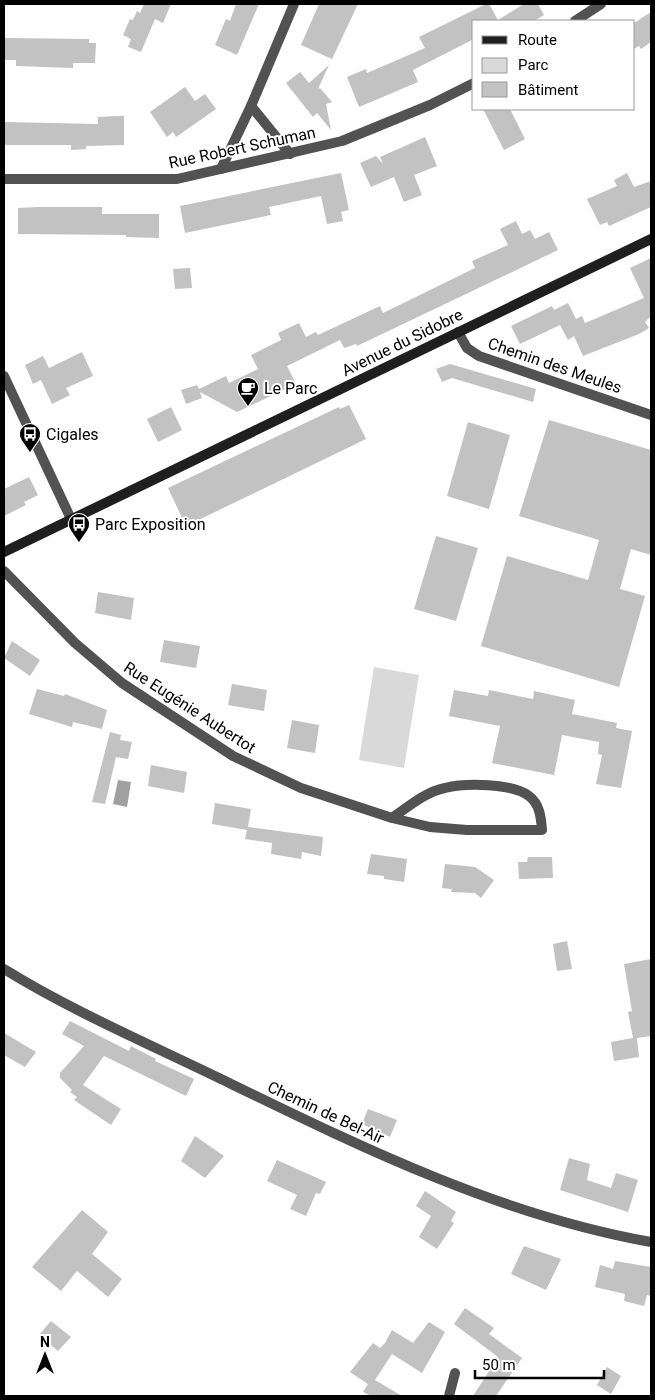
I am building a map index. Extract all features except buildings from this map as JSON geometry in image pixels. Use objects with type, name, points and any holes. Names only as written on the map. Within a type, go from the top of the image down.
[{"type":"main road","name":"Avenue du Sidobre","points":[[4,552],[651,239]]},
{"type":"street","points":[[221,168],[251,106],[294,4]]},
{"type":"street","points":[[577,20],[601,4]]},
{"type":"street","name":"Rue Robert Schuman","points":[[4,178],[177,178],[342,141],[430,105],[472,84]]},
{"type":"street","points":[[251,106],[290,154]]},
{"type":"street","name":"Chemin des Meules","points":[[458,332],[467,348],[479,356],[651,415]]},
{"type":"street","points":[[4,376],[71,519]]},
{"type":"street","name":"Rue Eugénie Aubertot","points":[[4,571],[75,643],[122,683],[234,756],[301,788],[392,818],[430,827],[467,830],[542,830],[541,812],[529,796],[506,788],[473,785],[445,788],[423,796],[392,818]]},
{"type":"street","name":"Chemin de Bel-Air","points":[[4,969],[75,1008],[389,1159],[488,1197],[596,1229],[651,1242]]},
{"type":"street","points":[[449,1396],[455,1373]]},
{"type":"green space","points":[[374,667],[419,675],[404,768],[359,760]]},
{"type":"shaded area","points":[[118,780],[131,782],[127,807],[113,804]]},
{"type":"place","name":"Le Parc","points":[[248,407]]},
{"type":"place","name":"Cigales","points":[[30,453]]},
{"type":"place","name":"Parc Exposition","points":[[79,543]]}]
